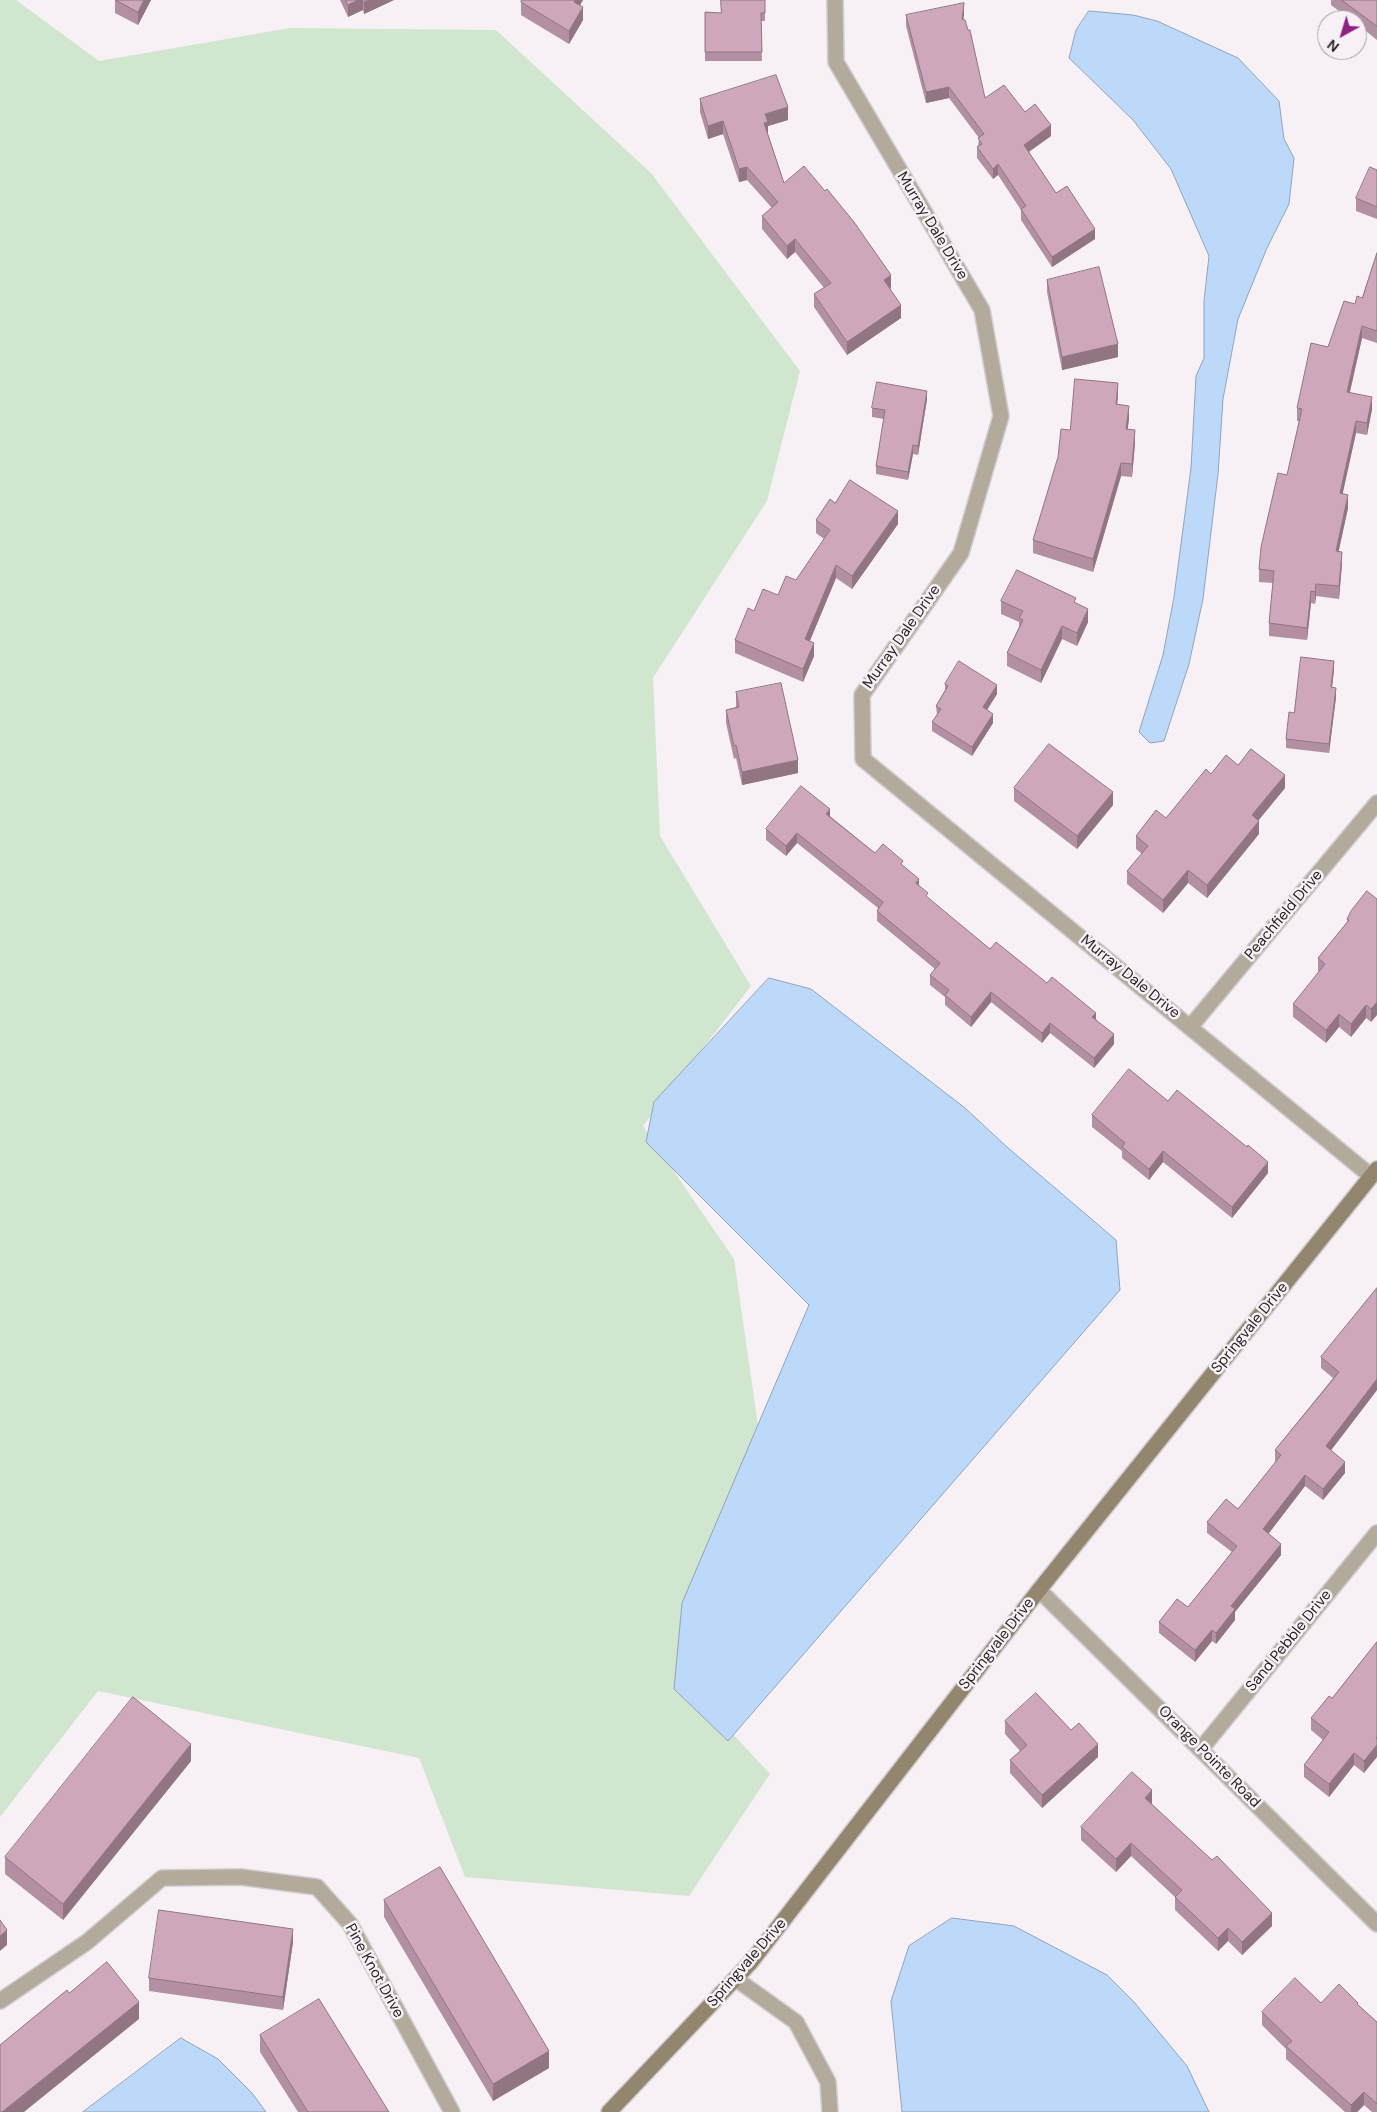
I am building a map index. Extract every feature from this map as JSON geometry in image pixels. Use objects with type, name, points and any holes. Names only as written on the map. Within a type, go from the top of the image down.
[{"type":"street","name":"Murray Dale Drive","points":[[835,0],[836,62],[982,310],[1001,416],[961,553],[862,695],[863,759],[1374,1173]]},
{"type":"street","name":"Peachfield Drive","points":[[1191,1026],[1377,803]]},
{"type":"street","name":"Springvale Drive","points":[[609,2112],[751,1962],[1040,1590],[1374,1173]]},
{"type":"street","name":"Sand Pebble Drive","points":[[1201,1749],[1377,1532]]},
{"type":"street","name":"Orange Pointe Road","points":[[1040,1590],[1377,1924]]},
{"type":"street","name":"Pine Knot Drive","points":[[0,2001],[87,1942],[162,1878],[241,1877],[317,1887],[350,1924],[452,2112]]},
{"type":"street","points":[[736,1978],[796,2022],[828,2082],[830,2112]]},
{"type":"green space","points":[[0,0],[16,0],[99,61],[290,28],[496,30],[651,173],[800,371],[767,501],[653,678],[660,836],[751,986],[643,1126],[734,1259],[758,1425],[680,1677],[770,1774],[689,1896],[465,1877],[419,1758],[98,1691],[0,1817]]},
{"type":"water","points":[[1089,11],[1133,15],[1157,21],[1238,58],[1279,101],[1284,139],[1294,158],[1289,204],[1267,248],[1238,319],[1223,399],[1218,474],[1203,599],[1189,664],[1164,741],[1150,743],[1139,732],[1163,655],[1174,597],[1191,468],[1196,376],[1204,358],[1204,301],[1209,256],[1171,169],[1133,120],[1069,58],[1076,30]]},
{"type":"water","points":[[769,978],[811,989],[965,1108],[1007,1147],[1116,1240],[1120,1290],[728,1741],[674,1689],[682,1603],[809,1305],[646,1142],[654,1102]]},
{"type":"water","points":[[952,1918],[1014,1926],[1107,1975],[1134,2002],[1187,2066],[1209,2112],[902,2112],[891,2001],[909,1946]]},
{"type":"water","points":[[181,2038],[218,2059],[252,2093],[266,2112],[83,2112]]},
{"type":"building","points":[[116,0],[144,0],[138,12]]},
{"type":"building","points":[[346,0],[358,0],[348,5]]},
{"type":"building","points":[[522,0],[575,0],[574,2],[583,7],[569,31],[521,2]]},
{"type":"building","points":[[721,0],[765,0],[765,13],[761,13],[762,52],[705,52],[705,12],[721,13]]},
{"type":"building","points":[[1342,0],[1377,0],[1377,26],[1367,19],[1367,10],[1355,10]]},
{"type":"building","points":[[964,3],[962,19],[965,20],[968,30],[970,30],[985,98],[1004,85],[1025,112],[1035,104],[1051,125],[1024,145],[1056,193],[1067,186],[1095,229],[1052,257],[1021,209],[1026,206],[998,164],[993,169],[977,147],[982,144],[978,138],[984,134],[949,87],[926,92],[906,15]]},
{"type":"building","points":[[776,75],[788,107],[765,114],[768,122],[764,123],[784,183],[804,166],[825,191],[827,189],[854,222],[891,275],[884,280],[901,305],[847,342],[814,294],[831,283],[795,239],[787,246],[762,216],[778,202],[747,167],[739,169],[723,121],[708,126],[700,99]]},
{"type":"building","points":[[1370,167],[1377,170],[1377,207],[1356,198]]},
{"type":"building","points":[[1377,253],[1377,331],[1362,326],[1347,392],[1372,397],[1367,423],[1356,421],[1340,493],[1348,495],[1336,551],[1342,552],[1339,586],[1316,584],[1315,592],[1311,591],[1307,628],[1269,623],[1274,571],[1259,569],[1261,547],[1278,473],[1287,475],[1302,409],[1297,408],[1311,343],[1328,347],[1344,301],[1355,304],[1357,296],[1362,298]]},
{"type":"building","points":[[1099,267],[1118,344],[1062,357],[1047,280]]},
{"type":"building","points":[[1075,379],[1118,383],[1116,404],[1129,406],[1126,429],[1135,430],[1132,464],[1121,463],[1093,559],[1033,540],[1058,457],[1061,429],[1070,430]]},
{"type":"building","points":[[877,382],[927,391],[918,446],[913,445],[908,472],[876,466],[885,410],[872,408]]},
{"type":"building","points":[[850,480],[898,511],[852,576],[836,565],[805,639],[814,643],[803,669],[735,640],[748,608],[754,611],[763,589],[778,595],[786,576],[796,580],[830,530],[816,520],[830,499],[835,503]]},
{"type":"building","points":[[1017,570],[1076,598],[1074,602],[1088,609],[1077,633],[1062,626],[1041,670],[1007,653],[1023,620],[1019,618],[1023,611],[1001,601]]},
{"type":"building","points":[[1301,657],[1334,661],[1331,687],[1336,688],[1329,744],[1286,739],[1289,712],[1294,713]]},
{"type":"building","points":[[959,661],[997,685],[983,707],[993,714],[972,747],[932,722],[941,709],[936,706],[948,686],[945,684]]},
{"type":"building","points":[[781,683],[798,760],[742,772],[726,710],[739,707],[736,692]]},
{"type":"building","points":[[1049,744],[1113,792],[1077,836],[1014,788]]},
{"type":"building","points":[[1251,749],[1285,775],[1252,815],[1259,821],[1207,885],[1188,870],[1163,900],[1127,871],[1148,846],[1136,836],[1156,810],[1166,818],[1206,769],[1211,774],[1226,755],[1238,765]]},
{"type":"building","points":[[801,786],[830,809],[826,814],[875,853],[883,844],[903,861],[901,864],[919,879],[916,883],[928,893],[926,896],[990,949],[996,942],[1047,983],[1052,977],[1096,1013],[1092,1017],[1114,1034],[1094,1058],[1050,1023],[1042,1033],[991,992],[971,1017],[945,995],[949,990],[930,975],[940,963],[877,911],[883,902],[797,833],[786,846],[766,829]]},
{"type":"building","points":[[1367,891],[1377,899],[1377,1002],[1371,1009],[1366,1005],[1351,1024],[1339,1014],[1326,1030],[1293,1004],[1325,964],[1318,958],[1349,920],[1347,919],[1351,911]]},
{"type":"building","points":[[1129,1069],[1168,1101],[1177,1090],[1268,1162],[1232,1207],[1163,1151],[1149,1169],[1122,1147],[1125,1143],[1092,1115]]},
{"type":"building","points":[[1377,1288],[1377,1379],[1326,1446],[1345,1462],[1323,1489],[1305,1475],[1263,1529],[1281,1544],[1231,1606],[1235,1609],[1216,1633],[1212,1630],[1195,1650],[1159,1622],[1177,1599],[1188,1607],[1237,1546],[1207,1522],[1226,1499],[1238,1509],[1281,1455],[1275,1450],[1339,1372],[1321,1357]]},
{"type":"building","points":[[1377,1642],[1377,1745],[1364,1761],[1354,1753],[1329,1784],[1304,1765],[1329,1732],[1311,1718],[1329,1696],[1332,1698]]},
{"type":"building","points":[[1036,1693],[1071,1730],[1079,1723],[1098,1744],[1042,1795],[1010,1760],[1027,1745],[1005,1721]]},
{"type":"building","points":[[133,1697],[191,1744],[63,1904],[5,1857]]},
{"type":"building","points":[[1132,1772],[1152,1790],[1145,1798],[1212,1860],[1217,1856],[1272,1913],[1242,1942],[1228,1928],[1218,1938],[1175,1897],[1182,1890],[1131,1843],[1116,1859],[1081,1827]]},
{"type":"building","points":[[440,1867],[549,2051],[493,2084],[384,1900]]},
{"type":"building","points":[[159,1910],[293,1929],[283,1997],[149,1978]]},
{"type":"building","points":[[0,1920],[7,1930],[0,1936]]},
{"type":"building","points":[[107,1962],[139,2002],[0,2112],[0,2045],[67,1990],[69,1993]]},
{"type":"building","points":[[1295,1978],[1321,2003],[1339,1984],[1377,2022],[1377,2104],[1364,2092],[1351,2105],[1286,2046],[1292,2041],[1262,2012]]},
{"type":"building","points":[[319,1999],[389,2112],[308,2112],[260,2035]]}]
